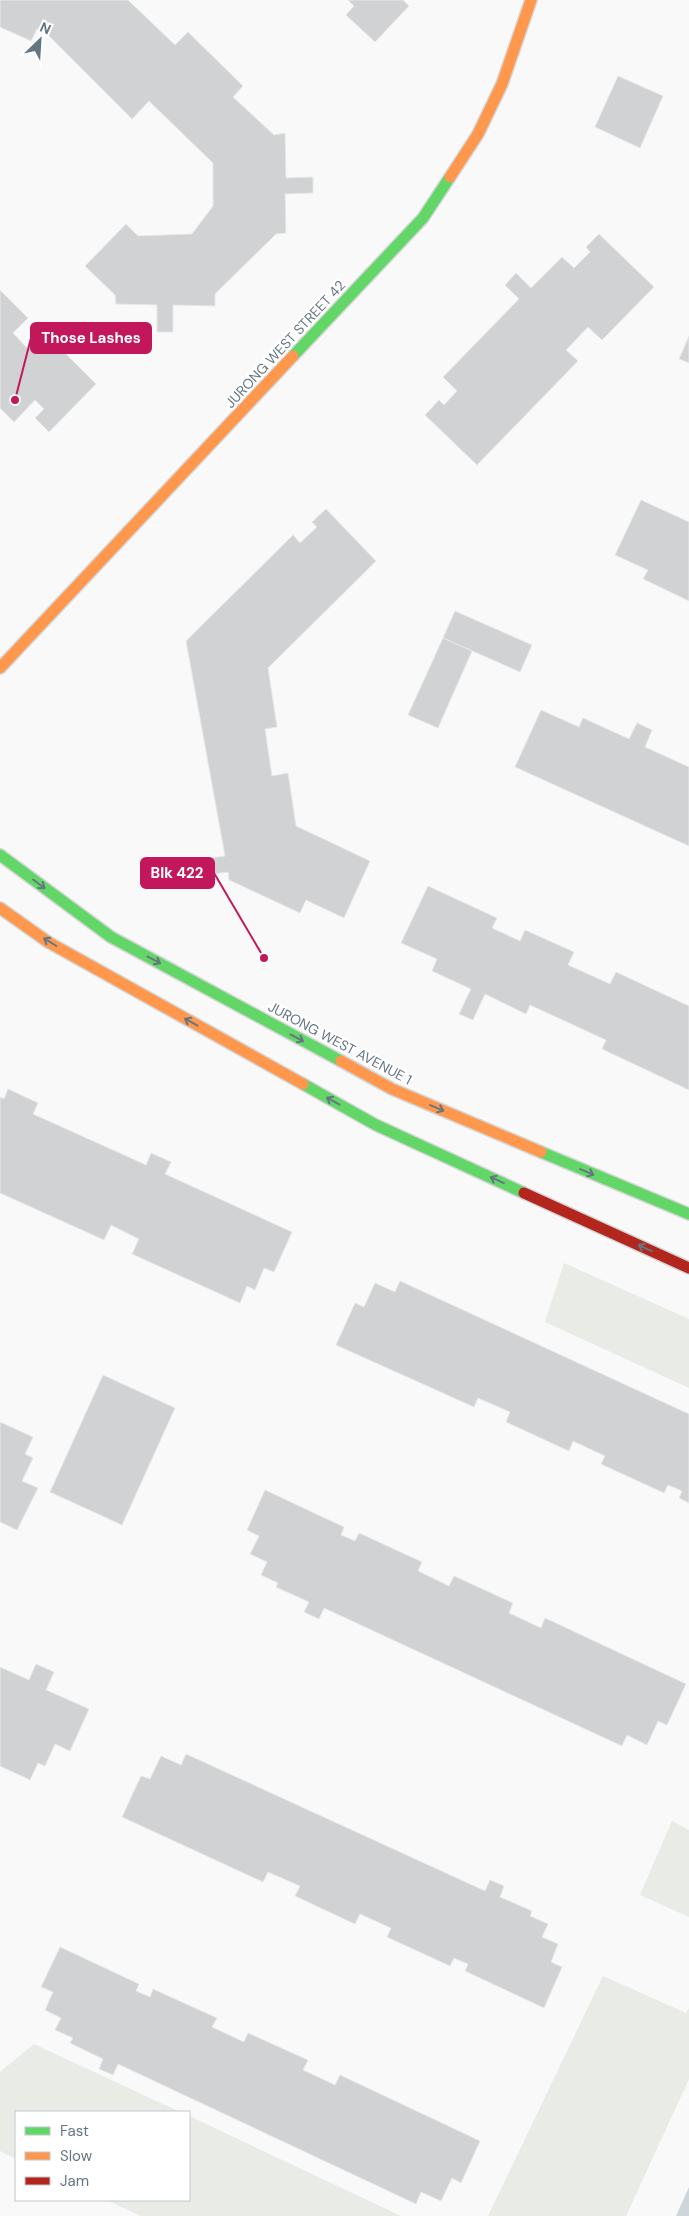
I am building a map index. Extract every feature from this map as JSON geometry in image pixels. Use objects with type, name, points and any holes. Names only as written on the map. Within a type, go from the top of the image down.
[{"type":"street","name":"JURONG WEST STREET 42","points":[[0,668],[424,218],[478,134],[502,84],[531,0]]},
{"type":"street","name":"JURONG WEST AVENUE 1","points":[[0,855],[111,937],[392,1089],[689,1214]]},
{"type":"street","points":[[0,908],[48,942],[376,1125],[689,1268]]},
{"type":"shaded area","points":[[564,1263],[689,1319],[689,1388],[545,1322]]},
{"type":"shaded area","points":[[672,1821],[689,1830],[689,1917],[640,1895]]},
{"type":"shaded area","points":[[603,1976],[686,2013],[689,2008],[689,2079],[626,2216],[488,2216]]},
{"type":"shaded area","points":[[34,2044],[178,2111],[15,2111],[15,2158],[0,2151],[0,2072]]},
{"type":"shaded area","points":[[190,2116],[401,2216],[141,2216],[108,2201],[190,2201]]},
{"type":"shaded area","points":[[689,2187],[689,2216],[676,2216]]},
{"type":"building","points":[[0,0],[128,0],[175,45],[188,32],[243,86],[233,97],[274,135],[285,133],[286,178],[313,177],[313,193],[285,194],[286,233],[276,234],[215,294],[215,306],[173,305],[173,332],[157,332],[157,305],[116,304],[115,295],[85,266],[126,224],[138,236],[192,234],[213,206],[213,163],[149,101],[132,119],[47,34],[37,29],[31,41],[0,27]]},
{"type":"building","points":[[348,0],[403,0],[409,6],[375,42],[346,15],[354,6]]},
{"type":"building","points":[[618,76],[663,96],[640,148],[595,127]]},
{"type":"building","points":[[599,234],[654,287],[602,340],[588,327],[566,350],[578,361],[477,465],[425,415],[439,400],[444,405],[457,391],[443,377],[519,299],[505,285],[516,273],[531,288],[562,257],[574,268],[590,252],[586,247]]},
{"type":"building","points":[[0,290],[28,318],[13,333],[27,348],[44,332],[96,384],[49,432],[35,418],[44,409],[35,400],[14,422],[0,408]]},
{"type":"building","points":[[689,336],[689,363],[679,359]]},
{"type":"building","points":[[641,500],[689,522],[689,601],[643,579],[648,570],[615,555]]},
{"type":"building","points":[[326,509],[376,561],[268,668],[277,727],[265,729],[272,776],[288,773],[296,826],[370,861],[344,918],[306,900],[300,913],[229,880],[228,872],[205,875],[203,859],[225,856],[186,641],[293,535],[300,543],[317,527],[312,522]]},
{"type":"building","points":[[455,611],[532,645],[520,672],[443,638]]},
{"type":"building","points":[[443,638],[472,651],[438,728],[408,715]]},
{"type":"building","points":[[541,710],[579,727],[583,718],[629,739],[637,723],[652,730],[645,747],[689,767],[689,846],[515,767]]},
{"type":"building","points":[[428,886],[497,918],[492,928],[520,941],[525,930],[574,952],[568,965],[610,984],[616,972],[689,1006],[689,1090],[602,1049],[606,1040],[530,1005],[526,1014],[485,994],[473,1020],[459,1014],[471,989],[432,971],[437,959],[401,943]]},
{"type":"building","points":[[8,1089],[38,1103],[33,1114],[146,1165],[151,1153],[171,1162],[165,1174],[292,1232],[274,1272],[264,1268],[255,1290],[247,1286],[240,1303],[132,1254],[139,1239],[111,1225],[104,1240],[0,1193],[0,1097],[4,1099]]},
{"type":"building","points":[[400,1281],[689,1414],[689,1503],[679,1498],[682,1491],[668,1485],[664,1493],[601,1464],[605,1456],[573,1441],[569,1451],[506,1422],[510,1412],[478,1398],[474,1407],[336,1345],[355,1303],[364,1307],[375,1283],[395,1292]]},
{"type":"building","points":[[103,1375],[175,1408],[122,1525],[50,1492]]},
{"type":"building","points":[[0,1422],[33,1437],[25,1454],[33,1458],[22,1481],[38,1488],[17,1530],[0,1522]]},
{"type":"building","points":[[265,1490],[344,1527],[341,1535],[355,1541],[359,1533],[422,1562],[418,1571],[449,1586],[454,1576],[513,1603],[509,1613],[541,1628],[545,1618],[686,1684],[667,1725],[658,1721],[647,1745],[627,1735],[622,1746],[324,1608],[319,1619],[304,1612],[309,1602],[276,1587],[278,1583],[261,1575],[267,1562],[250,1554],[259,1536],[247,1530]]},
{"type":"building","points":[[36,1664],[54,1672],[46,1690],[89,1709],[70,1751],[55,1744],[45,1766],[38,1763],[30,1780],[0,1766],[0,1667],[29,1680]]},
{"type":"building","points":[[186,1754],[485,1891],[490,1880],[504,1886],[500,1897],[532,1911],[530,1916],[548,1924],[542,1937],[558,1944],[551,1962],[562,1967],[544,2008],[465,1971],[468,1964],[454,1958],[450,1966],[387,1937],[391,1928],[360,1914],[355,1924],[295,1896],[300,1886],[268,1872],[263,1882],[122,1817],[141,1776],[150,1779],[161,1756],[181,1765]]},
{"type":"building","points":[[60,1947],[139,1984],[136,1991],[150,1997],[153,1989],[217,2018],[212,2027],[244,2042],[248,2033],[308,2060],[303,2070],[335,2085],[340,2075],[480,2141],[461,2183],[452,2178],[441,2201],[421,2192],[416,2204],[118,2064],[113,2075],[99,2069],[103,2059],[70,2043],[73,2038],[55,2030],[61,2018],[45,2010],[53,1992],[41,1987]]},
{"type":"traffic: fast","points":[[293,356],[423,218],[450,177]]},
{"type":"traffic: fast","points":[[0,855],[111,937],[341,1061]]},
{"type":"traffic: fast","points":[[303,1084],[376,1125],[524,1193]]},
{"type":"traffic: fast","points":[[541,1152],[689,1214]]},
{"type":"traffic: slow","points":[[450,177],[478,134],[502,84],[531,0]]},
{"type":"traffic: slow","points":[[0,668],[293,356]]},
{"type":"traffic: slow","points":[[0,908],[48,942],[303,1084]]},
{"type":"traffic: slow","points":[[341,1061],[392,1089],[541,1152]]},
{"type":"traffic: jam","points":[[524,1193],[689,1268]]},
{"type":"place","name":"Those Lashes","points":[[15,400]]},
{"type":"place","name":"Blk 422","points":[[264,958]]}]
